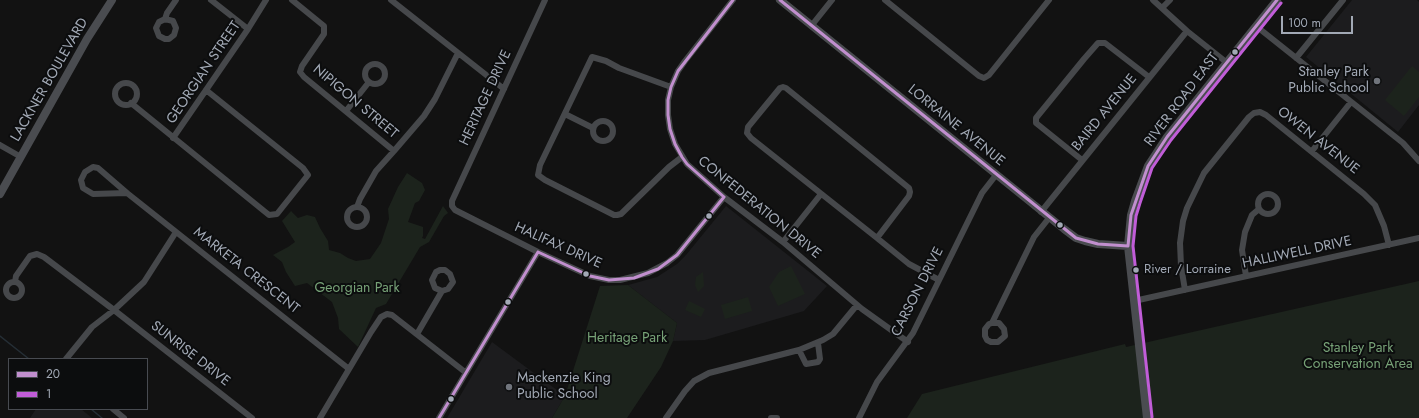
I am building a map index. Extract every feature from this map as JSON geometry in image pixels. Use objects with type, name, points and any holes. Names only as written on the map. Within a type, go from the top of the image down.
[{"type":"street","name":"LACKNER BOULEVARD","points":[[0,194],[87,39],[112,0]]},
{"type":"street","points":[[165,19],[167,13],[176,0]]},
{"type":"street","points":[[212,0],[248,29]]},
{"type":"street","name":"GEORGIAN STREET","points":[[173,138],[248,29],[266,0]]},
{"type":"street","name":"NIPIGON STREET","points":[[292,0],[324,26],[324,34],[302,66],[300,72],[304,77],[394,151],[424,116],[435,99],[458,53]]},
{"type":"street","points":[[391,0],[504,89]]},
{"type":"street","name":"HERITAGE DRIVE","points":[[452,206],[452,201],[545,0]]},
{"type":"street","name":"CONFEDERATION DRIVE","points":[[733,0],[685,61],[671,87],[668,100],[668,115],[670,129],[675,144],[687,164],[724,197],[783,242],[857,305],[908,342]]},
{"type":"street","name":"LORRAINE AVENUE","points":[[780,0],[1049,218],[1076,238],[1098,244],[1128,246]]},
{"type":"street","points":[[812,25],[832,0]]},
{"type":"street","points":[[885,0],[979,76],[984,78],[989,75],[1049,0]]},
{"type":"street","points":[[1153,0],[1187,31],[1226,62]]},
{"type":"street","points":[[1162,8],[1170,0]]},
{"type":"street","name":"RIVER ROAD EAST","points":[[1147,418],[1128,246],[1131,216],[1135,201],[1148,166],[1167,137],[1277,0]]},
{"type":"street","points":[[1296,58],[1343,0]]},
{"type":"street","points":[[1256,26],[1403,143],[1419,161]]},
{"type":"street","name":"BAIRD AVENUE","points":[[1042,212],[1082,160],[1187,31]]},
{"type":"street","points":[[1082,160],[1036,123],[1036,118],[1098,43],[1105,43],[1149,77]]},
{"type":"street","points":[[671,87],[619,68],[606,61],[592,57],[540,165],[538,175],[614,215],[621,214],[669,167],[682,157]]},
{"type":"street","points":[[346,111],[369,82]]},
{"type":"street","points":[[877,238],[910,196],[908,188],[786,88],[783,87],[778,90],[748,127],[747,133],[750,138],[909,264],[939,280]]},
{"type":"street","points":[[131,103],[269,215],[277,214],[308,175],[303,168],[206,90]]},
{"type":"street","points":[[1312,151],[1351,102]]},
{"type":"street","name":"OWEN AVENUE","points":[[1185,290],[1181,266],[1180,243],[1183,220],[1187,208],[1204,173],[1249,117],[1254,113],[1260,112],[1266,115],[1364,194],[1375,205],[1384,226],[1389,245]]},
{"type":"street","points":[[565,114],[593,128]]},
{"type":"street","points":[[0,146],[21,157]]},
{"type":"street","points":[[357,207],[376,171],[394,151]]},
{"type":"street","name":"MARKETA CRESCENT","points":[[127,193],[93,194],[83,188],[80,180],[85,172],[93,167],[98,168],[127,193],[349,369]]},
{"type":"street","name":"CARSON DRIVE","points":[[859,418],[877,382],[908,342],[982,193],[996,175]]},
{"type":"street","points":[[783,242],[821,194]]},
{"type":"street","name":"HALIFAX DRIVE","points":[[452,206],[455,210],[538,252],[590,276],[609,280],[620,280],[634,278],[658,269],[677,255],[724,197]]},
{"type":"street","points":[[1246,276],[1242,250],[1245,232],[1252,214],[1259,209]]},
{"type":"street","points":[[992,323],[1034,238],[1049,218]]},
{"type":"street","points":[[67,358],[92,327],[114,310],[144,282],[176,232]]},
{"type":"street","name":"HALLIWELL DRIVE","points":[[1134,301],[1419,238]]},
{"type":"street","points":[[439,418],[465,372],[538,252]]},
{"type":"street","name":"SUNRISE DRIVE","points":[[14,282],[16,276],[30,256],[40,255],[114,310],[252,418]]},
{"type":"street","points":[[416,334],[442,291]]},
{"type":"street","points":[[666,418],[694,381],[709,373],[799,350],[818,343],[833,334],[857,305]]},
{"type":"street","points":[[320,418],[381,317],[387,314],[392,316],[465,372]]},
{"type":"street","points":[[799,350],[806,364],[818,362],[820,359],[818,343]]},
{"type":"street","points":[[114,410],[124,418]]},
{"type":"street","points":[[771,418],[777,418]]},
{"type":"shaded area","name":"Stanley Park Public School","points":[[1352,0],[1417,0],[1419,2],[1419,105],[1398,132],[1306,57]]},
{"type":"shaded area","points":[[726,206],[827,286],[804,311],[705,340],[673,341],[677,323],[628,285],[657,277],[677,264]]},
{"type":"shaded area","name":"Mackenzie King Public School","points":[[492,342],[565,396],[552,418],[447,418]]},
{"type":"shaded area","points":[[35,410],[82,410],[92,418],[30,418]]},
{"type":"green space","points":[[1412,66],[1419,72],[1419,97],[1404,116],[1385,100]]},
{"type":"green space","name":"Georgian Park","points":[[407,173],[422,183],[425,190],[419,201],[415,203],[408,222],[423,227],[422,238],[425,239],[443,206],[448,213],[444,216],[429,242],[420,247],[386,304],[376,308],[358,347],[339,329],[338,318],[332,302],[307,283],[295,286],[286,272],[282,262],[273,255],[295,242],[282,221],[291,211],[298,218],[307,215],[315,217],[328,241],[329,250],[340,253],[356,261],[370,259],[381,243],[389,219],[388,209],[398,187]]},
{"type":"green space","points":[[791,266],[805,294],[778,306],[769,287],[779,272]]},
{"type":"green space","points":[[703,272],[704,286],[698,292],[695,285],[696,277]]},
{"type":"green space","name":"Stanley Park Conservation Area","points":[[1419,281],[1419,418],[907,418],[922,394],[1125,344],[1126,347]]},
{"type":"green space","name":"Heritage Park","points":[[628,285],[677,323],[673,341],[661,367],[627,418],[552,418],[565,396],[600,286]]},
{"type":"green space","points":[[748,297],[752,311],[725,319],[721,305]]},
{"type":"green space","points":[[689,301],[705,309],[701,317],[685,310]]},
{"type":"waterway","points":[[0,336],[28,358]]},
{"type":"waterway","points":[[92,410],[102,418]]},
{"type":"transit line","name":"20","points":[[724,197],[687,164],[682,157],[675,144],[670,129],[668,100],[671,87],[678,71],[733,0]]},
{"type":"transit line","name":"20","points":[[780,0],[1076,238],[1098,244],[1128,246]]},
{"type":"transit line","name":"20","points":[[1128,246],[1131,215],[1148,166],[1167,137],[1277,0]]},
{"type":"transit line","name":"1","points":[[1152,417],[1133,246],[1136,216],[1140,203],[1152,168],[1171,140],[1281,3]]},
{"type":"transit line","name":"20","points":[[538,252],[590,276],[609,280],[634,278],[658,269],[677,255],[724,197]]},
{"type":"transit line","name":"20","points":[[439,418],[538,252]]},
{"type":"place","name":"Stanley Park Public School","points":[[1377,81]]},
{"type":"place","name":"River / Lorraine","points":[[1136,270]]},
{"type":"place","name":"Mackenzie King Public School","points":[[509,387]]}]
